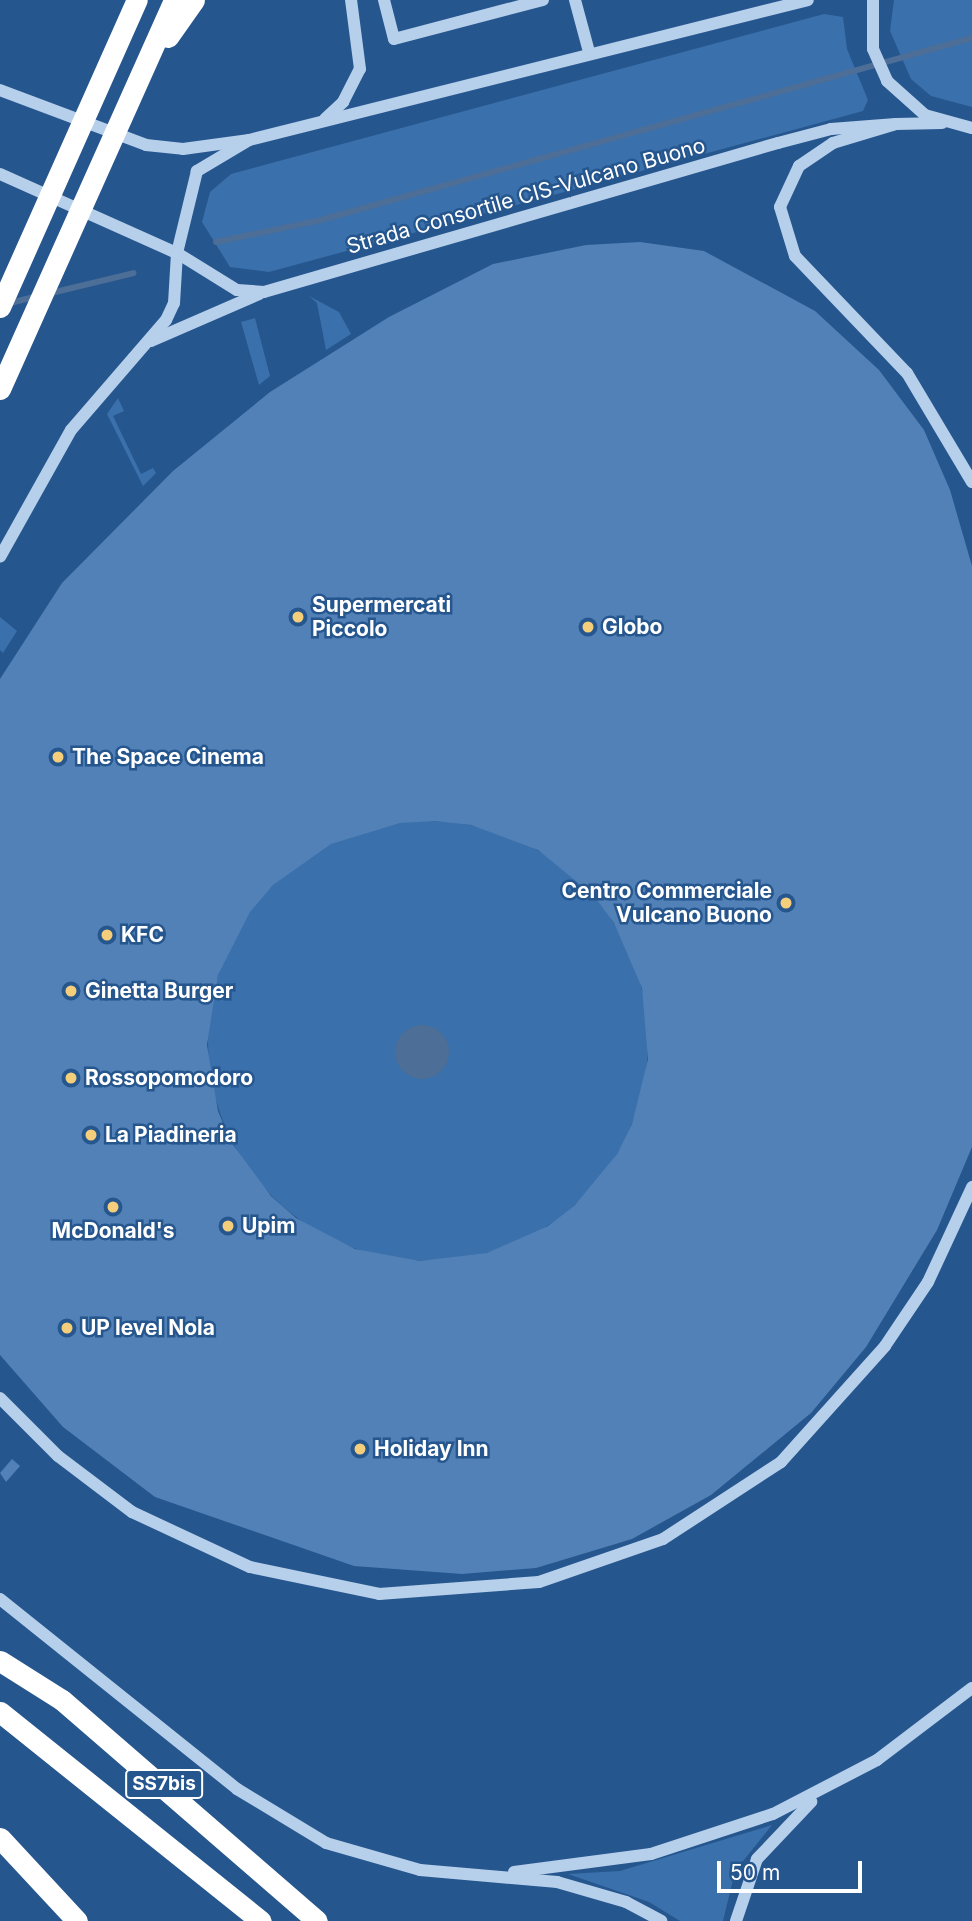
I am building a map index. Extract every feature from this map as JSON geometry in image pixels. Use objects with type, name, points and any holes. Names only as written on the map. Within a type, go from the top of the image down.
[{"type":"highway","points":[[0,307],[137,0]]},
{"type":"highway","points":[[0,389],[147,68],[174,0]]},
{"type":"highway","points":[[147,68],[194,0]]},
{"type":"highway","points":[[0,1652],[62,1700]]},
{"type":"highway","name":"SS7bis","points":[[0,1661],[62,1700],[317,1921]]},
{"type":"highway","name":"SS7bis","points":[[0,1712],[261,1921]]},
{"type":"highway","points":[[0,1838],[77,1921]]},
{"type":"highway","points":[[0,1854],[41,1882]]},
{"type":"street","points":[[322,121],[343,102],[360,69],[351,0]]},
{"type":"street","points":[[384,0],[394,39],[543,0]]},
{"type":"street","points":[[575,0],[589,52]]},
{"type":"street","points":[[736,14],[768,0]]},
{"type":"street","points":[[0,90],[146,145],[183,149],[249,140],[736,14],[808,0]]},
{"type":"street","points":[[873,0],[873,49],[887,81],[911,107],[942,123]]},
{"type":"street","points":[[972,128],[942,123],[896,124],[833,143],[799,166],[785,186],[782,229],[805,270],[907,373],[960,453],[972,482]]},
{"type":"street","name":"Strada Consortile CIS-Vulcano Buono","points":[[0,174],[177,253],[237,290],[264,292],[778,143],[831,129],[896,124]]},
{"type":"street","points":[[0,557],[71,429],[148,343],[174,303],[177,253],[197,171],[249,140]]},
{"type":"street","points":[[148,343],[264,292]]},
{"type":"street","points":[[0,1398],[58,1456],[132,1512],[250,1567],[379,1594],[539,1582],[663,1539],[781,1462],[885,1346],[928,1282],[972,1187]]},
{"type":"street","points":[[0,1599],[237,1789],[298,1828],[355,1855],[421,1871],[491,1875],[593,1891],[661,1921]]},
{"type":"street","points":[[491,1875],[651,1854],[819,1794],[886,1755],[972,1688]]},
{"type":"street","points":[[736,1921],[757,1859],[819,1794]]},
{"type":"shaded area","points":[[894,0],[972,0],[972,107],[931,96],[911,79],[890,31]]},
{"type":"shaded area","points":[[824,14],[843,17],[847,49],[868,100],[863,111],[269,272],[230,267],[202,222],[210,192],[231,174]]},
{"type":"shaded area","points":[[309,296],[339,312],[351,334],[326,350],[317,303]]},
{"type":"shaded area","points":[[255,318],[270,376],[259,385],[241,322]]},
{"type":"shaded area","points":[[118,398],[124,411],[113,416],[141,474],[153,468],[156,473],[143,486],[107,414]]},
{"type":"shaded area","points":[[0,617],[17,631],[3,653],[0,650]]},
{"type":"shaded area","points":[[428,821],[471,826],[512,838],[550,858],[583,886],[611,919],[631,957],[643,998],[648,1041],[643,1084],[631,1125],[611,1163],[583,1196],[550,1224],[512,1244],[471,1256],[428,1261],[385,1256],[344,1244],[306,1224],[273,1196],[245,1163],[225,1125],[213,1084],[208,1041],[213,998],[225,957],[245,919],[273,886],[306,858],[344,838],[385,826]]},
{"type":"shaded area","points":[[422,1025],[441,1033],[449,1052],[441,1071],[422,1079],[403,1071],[395,1052],[403,1033]]},
{"type":"shaded area","points":[[772,1825],[735,1871],[723,1921],[680,1921],[649,1902],[568,1874],[620,1871]]},
{"type":"building","name":"Centro Commerciale Vulcano Buono","points":[[640,242],[704,251],[815,311],[879,370],[924,430],[950,490],[972,566],[972,1147],[937,1230],[866,1347],[811,1413],[711,1495],[632,1539],[536,1568],[462,1574],[354,1566],[155,1497],[63,1427],[0,1355],[0,679],[62,583],[173,471],[270,392],[389,317],[493,264],[586,245]],"holes":[[[435,821],[471,825],[538,850],[593,895],[614,923],[642,988],[648,1059],[632,1124],[617,1154],[575,1205],[548,1226],[487,1253],[420,1261],[355,1249],[296,1218],[271,1196],[231,1142],[218,1111],[207,1045],[218,975],[250,912],[273,885],[331,844],[400,823]]]},
{"type":"building","points":[[12,1459],[20,1466],[6,1482],[0,1473]]},
{"type":"waterway","points":[[216,242],[321,220],[972,38]]},
{"type":"waterway","points":[[47,294],[134,273]]},
{"type":"waterway","points":[[6,304],[37,296]]},
{"type":"place","name":"Supermercati Piccolo","points":[[298,617]]},
{"type":"place","name":"Globo","points":[[588,627]]},
{"type":"place","name":"The Space Cinema","points":[[58,757]]},
{"type":"place","name":"Centro Commerciale Vulcano Buono","points":[[786,903]]},
{"type":"place","name":"KFC","points":[[107,935]]},
{"type":"place","name":"Ginetta Burger","points":[[71,991]]},
{"type":"place","name":"Rossopomodoro","points":[[71,1078]]},
{"type":"place","name":"La Piadineria","points":[[91,1135]]},
{"type":"place","name":"McDonald's","points":[[113,1207]]},
{"type":"place","name":"Upim","points":[[228,1226]]},
{"type":"place","name":"UP level Nola","points":[[67,1328]]},
{"type":"place","name":"Holiday Inn","points":[[360,1449]]}]
